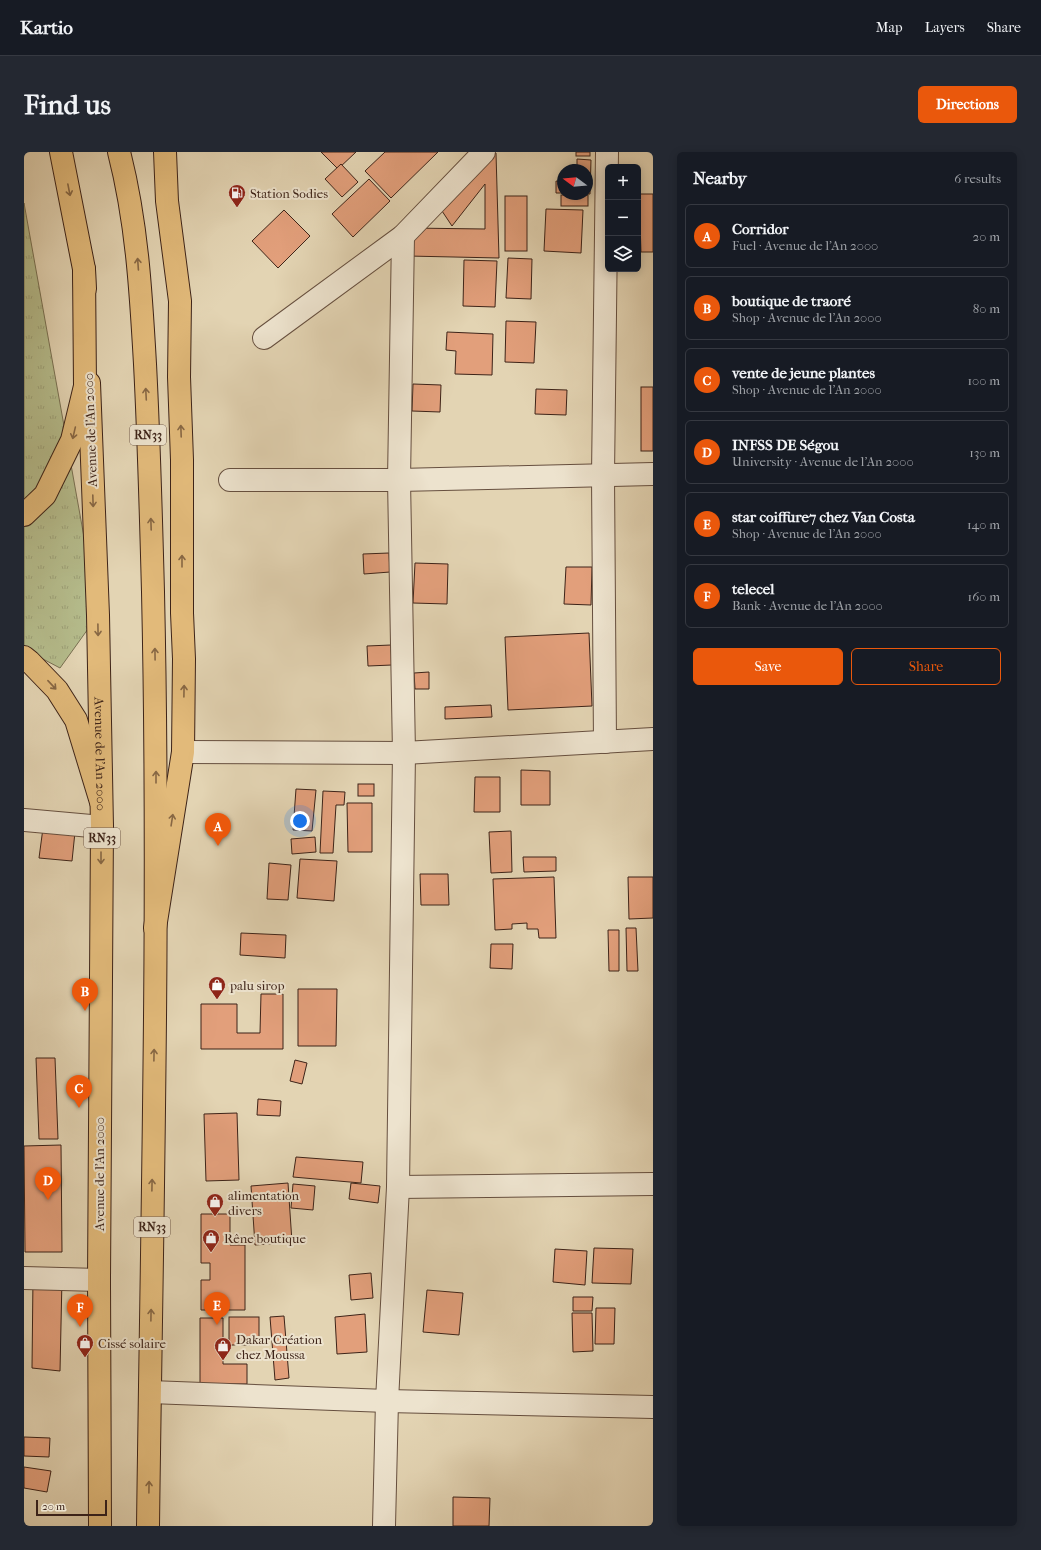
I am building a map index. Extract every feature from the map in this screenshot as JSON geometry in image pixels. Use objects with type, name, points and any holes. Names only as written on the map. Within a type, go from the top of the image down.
[{"type":"main road","name":"Avenue de l'An 2000","points":[[61,152],[84,269],[98,615],[102,827],[98,1280],[100,1526]]},
{"type":"main road","name":"RN33","points":[[119,152],[126,180],[137,244],[149,440],[156,721],[148,1526]]},
{"type":"main road","points":[[155,928],[183,752],[184,659],[182,613],[182,460],[178,377],[180,301],[167,201],[166,152]]},
{"type":"main road","points":[[24,515],[45,495],[72,440],[85,386],[84,269]]},
{"type":"main road","points":[[24,657],[57,690],[76,720],[101,802]]},
{"type":"street","points":[[264,338],[403,236],[484,152]]},
{"type":"street","points":[[605,742],[603,476],[607,152]]},
{"type":"street","points":[[384,1526],[398,1187],[404,753],[398,480],[403,236]]},
{"type":"street","points":[[230,480],[398,480],[653,474]]},
{"type":"street","points":[[183,752],[404,753],[653,739]]},
{"type":"street","points":[[24,820],[102,827]]},
{"type":"street","points":[[398,1187],[653,1184]]},
{"type":"street","points":[[24,1278],[98,1280]]},
{"type":"street","points":[[150,1392],[388,1401],[653,1407]]},
{"type":"green space","points":[[24,203],[98,615],[60,668],[24,649]]},
{"type":"building","points":[[321,152],[356,152],[338,169]]},
{"type":"building","points":[[385,152],[438,152],[391,198],[365,171]]},
{"type":"building","points":[[576,152],[590,152],[590,156],[576,156]]},
{"type":"building","points":[[496,153],[499,258],[408,256],[409,228],[485,229],[485,184],[452,226],[440,208]]},
{"type":"building","points":[[577,159],[591,160],[591,164],[577,164]]},
{"type":"building","points":[[341,164],[358,182],[342,197],[325,179]]},
{"type":"building","points":[[369,179],[390,201],[353,237],[332,214]]},
{"type":"building","points":[[556,181],[557,193],[556,193]]},
{"type":"building","points":[[641,194],[653,194],[653,252],[641,252]]},
{"type":"building","points":[[505,196],[527,196],[527,251],[505,251]]},
{"type":"building","points":[[561,200],[588,200],[588,206],[561,206]]},
{"type":"building","points":[[546,209],[583,210],[581,253],[544,251]]},
{"type":"building","points":[[284,210],[310,236],[278,268],[252,241]]},
{"type":"building","points":[[508,258],[532,259],[531,299],[506,298]]},
{"type":"building","points":[[464,260],[497,261],[495,307],[463,306]]},
{"type":"building","points":[[506,321],[536,322],[534,363],[505,362]]},
{"type":"building","points":[[447,332],[493,334],[492,375],[455,374],[456,351],[446,350]]},
{"type":"building","points":[[413,384],[441,385],[440,412],[412,411]]},
{"type":"building","points":[[641,387],[653,387],[653,451],[641,451]]},
{"type":"building","points":[[536,389],[567,390],[566,415],[535,414]]},
{"type":"building","points":[[389,553],[390,572],[364,574],[363,554]]},
{"type":"building","points":[[415,563],[448,564],[447,604],[413,603]]},
{"type":"building","points":[[566,567],[592,567],[591,605],[564,604]]},
{"type":"building","points":[[589,633],[592,706],[508,710],[505,637]]},
{"type":"building","points":[[391,645],[392,665],[368,666],[367,646]]},
{"type":"building","points":[[429,672],[429,689],[415,689],[414,673]]},
{"type":"building","points":[[491,705],[492,717],[445,719],[445,707]]},
{"type":"building","points":[[521,770],[550,771],[550,805],[521,805]]},
{"type":"building","points":[[475,777],[500,777],[500,812],[474,812]]},
{"type":"building","points":[[358,784],[374,784],[374,796],[358,796]]},
{"type":"building","points":[[296,789],[316,790],[312,831],[293,830]]},
{"type":"building","points":[[323,791],[345,792],[344,805],[336,805],[333,853],[320,853]]},
{"type":"building","points":[[347,803],[372,803],[372,852],[348,852]]},
{"type":"building","points":[[43,828],[75,832],[72,861],[39,858]]},
{"type":"building","points":[[511,831],[512,872],[491,873],[489,832]]},
{"type":"building","points":[[315,837],[316,852],[292,854],[291,839]]},
{"type":"building","points":[[523,857],[556,857],[556,871],[524,872]]},
{"type":"building","points":[[300,859],[337,861],[334,901],[297,898]]},
{"type":"building","points":[[269,863],[291,865],[288,900],[267,899]]},
{"type":"building","points":[[420,874],[448,874],[449,905],[421,905]]},
{"type":"building","points":[[554,877],[556,938],[539,938],[538,929],[527,929],[527,923],[512,924],[512,929],[495,930],[493,879]]},
{"type":"building","points":[[628,877],[653,877],[653,918],[629,919]]},
{"type":"building","points":[[626,928],[636,928],[638,971],[627,971]]},
{"type":"building","points":[[608,930],[619,930],[619,971],[609,971]]},
{"type":"building","points":[[241,933],[286,935],[285,958],[240,955]]},
{"type":"building","points":[[491,944],[513,944],[512,969],[490,968]]},
{"type":"building","points":[[298,989],[337,989],[336,1046],[298,1046]]},
{"type":"building","points":[[261,994],[283,994],[283,1049],[201,1049],[201,1004],[237,1004],[237,1033],[260,1033]]},
{"type":"building","points":[[36,1058],[55,1058],[58,1139],[39,1139]]},
{"type":"building","points":[[295,1060],[307,1063],[302,1084],[290,1081]]},
{"type":"building","points":[[258,1099],[281,1101],[280,1116],[257,1115]]},
{"type":"building","points":[[237,1113],[239,1180],[206,1181],[204,1114]]},
{"type":"building","points":[[61,1145],[62,1252],[25,1252],[24,1146]]},
{"type":"building","points":[[296,1157],[363,1162],[361,1183],[293,1177]]},
{"type":"building","points":[[288,1183],[292,1242],[255,1245],[251,1186]]},
{"type":"building","points":[[351,1183],[380,1186],[378,1203],[349,1199]]},
{"type":"building","points":[[293,1184],[315,1186],[313,1210],[291,1208]]},
{"type":"building","points":[[201,1214],[230,1214],[230,1245],[245,1245],[245,1310],[201,1310],[201,1280],[210,1280],[210,1263],[201,1263]]},
{"type":"building","points":[[594,1248],[633,1249],[631,1284],[592,1283]]},
{"type":"building","points":[[555,1249],[587,1251],[585,1285],[553,1282]]},
{"type":"building","points":[[371,1273],[373,1298],[351,1300],[349,1275]]},
{"type":"building","points":[[33,1278],[62,1278],[60,1371],[32,1368]]},
{"type":"building","points":[[427,1290],[463,1293],[459,1335],[423,1332]]},
{"type":"building","points":[[573,1297],[593,1297],[592,1311],[573,1311]]},
{"type":"building","points":[[596,1308],[615,1308],[614,1344],[595,1344]]},
{"type":"building","points":[[572,1313],[592,1313],[593,1351],[573,1352]]},
{"type":"building","points":[[365,1314],[367,1352],[337,1354],[335,1317]]},
{"type":"building","points":[[284,1316],[289,1378],[275,1380],[270,1317]]},
{"type":"building","points":[[229,1317],[259,1317],[259,1345],[229,1345]]},
{"type":"building","points":[[200,1318],[223,1318],[223,1364],[247,1364],[247,1384],[200,1384]]},
{"type":"building","points":[[24,1437],[50,1438],[49,1457],[24,1456]]},
{"type":"building","points":[[24,1467],[51,1471],[47,1492],[24,1488]]},
{"type":"building","points":[[453,1497],[490,1498],[489,1526],[453,1526]]},
{"type":"place","name":"Station Sodies","points":[[237,208]]},
{"type":"place","name":"Corridor","points":[[218,846]]},
{"type":"place","name":"palu sirop","points":[[217,1000]]},
{"type":"place","name":"boutique de traoré","points":[[85,1011]]},
{"type":"place","name":"vente de jeune plantes","points":[[79,1108]]},
{"type":"place","name":"INFSS DE Ségou","points":[[48,1200]]},
{"type":"place","name":"alimentation divers","points":[[215,1217]]},
{"type":"place","name":"Rêne boutique","points":[[211,1253]]},
{"type":"place","name":"star coiffure7 chez Van Costa","points":[[217,1325]]},
{"type":"place","name":"telecel","points":[[80,1327]]},
{"type":"place","name":"Cissé solaire","points":[[85,1358]]},
{"type":"place","name":"Dakar Création chez Moussa","points":[[223,1361]]}]
